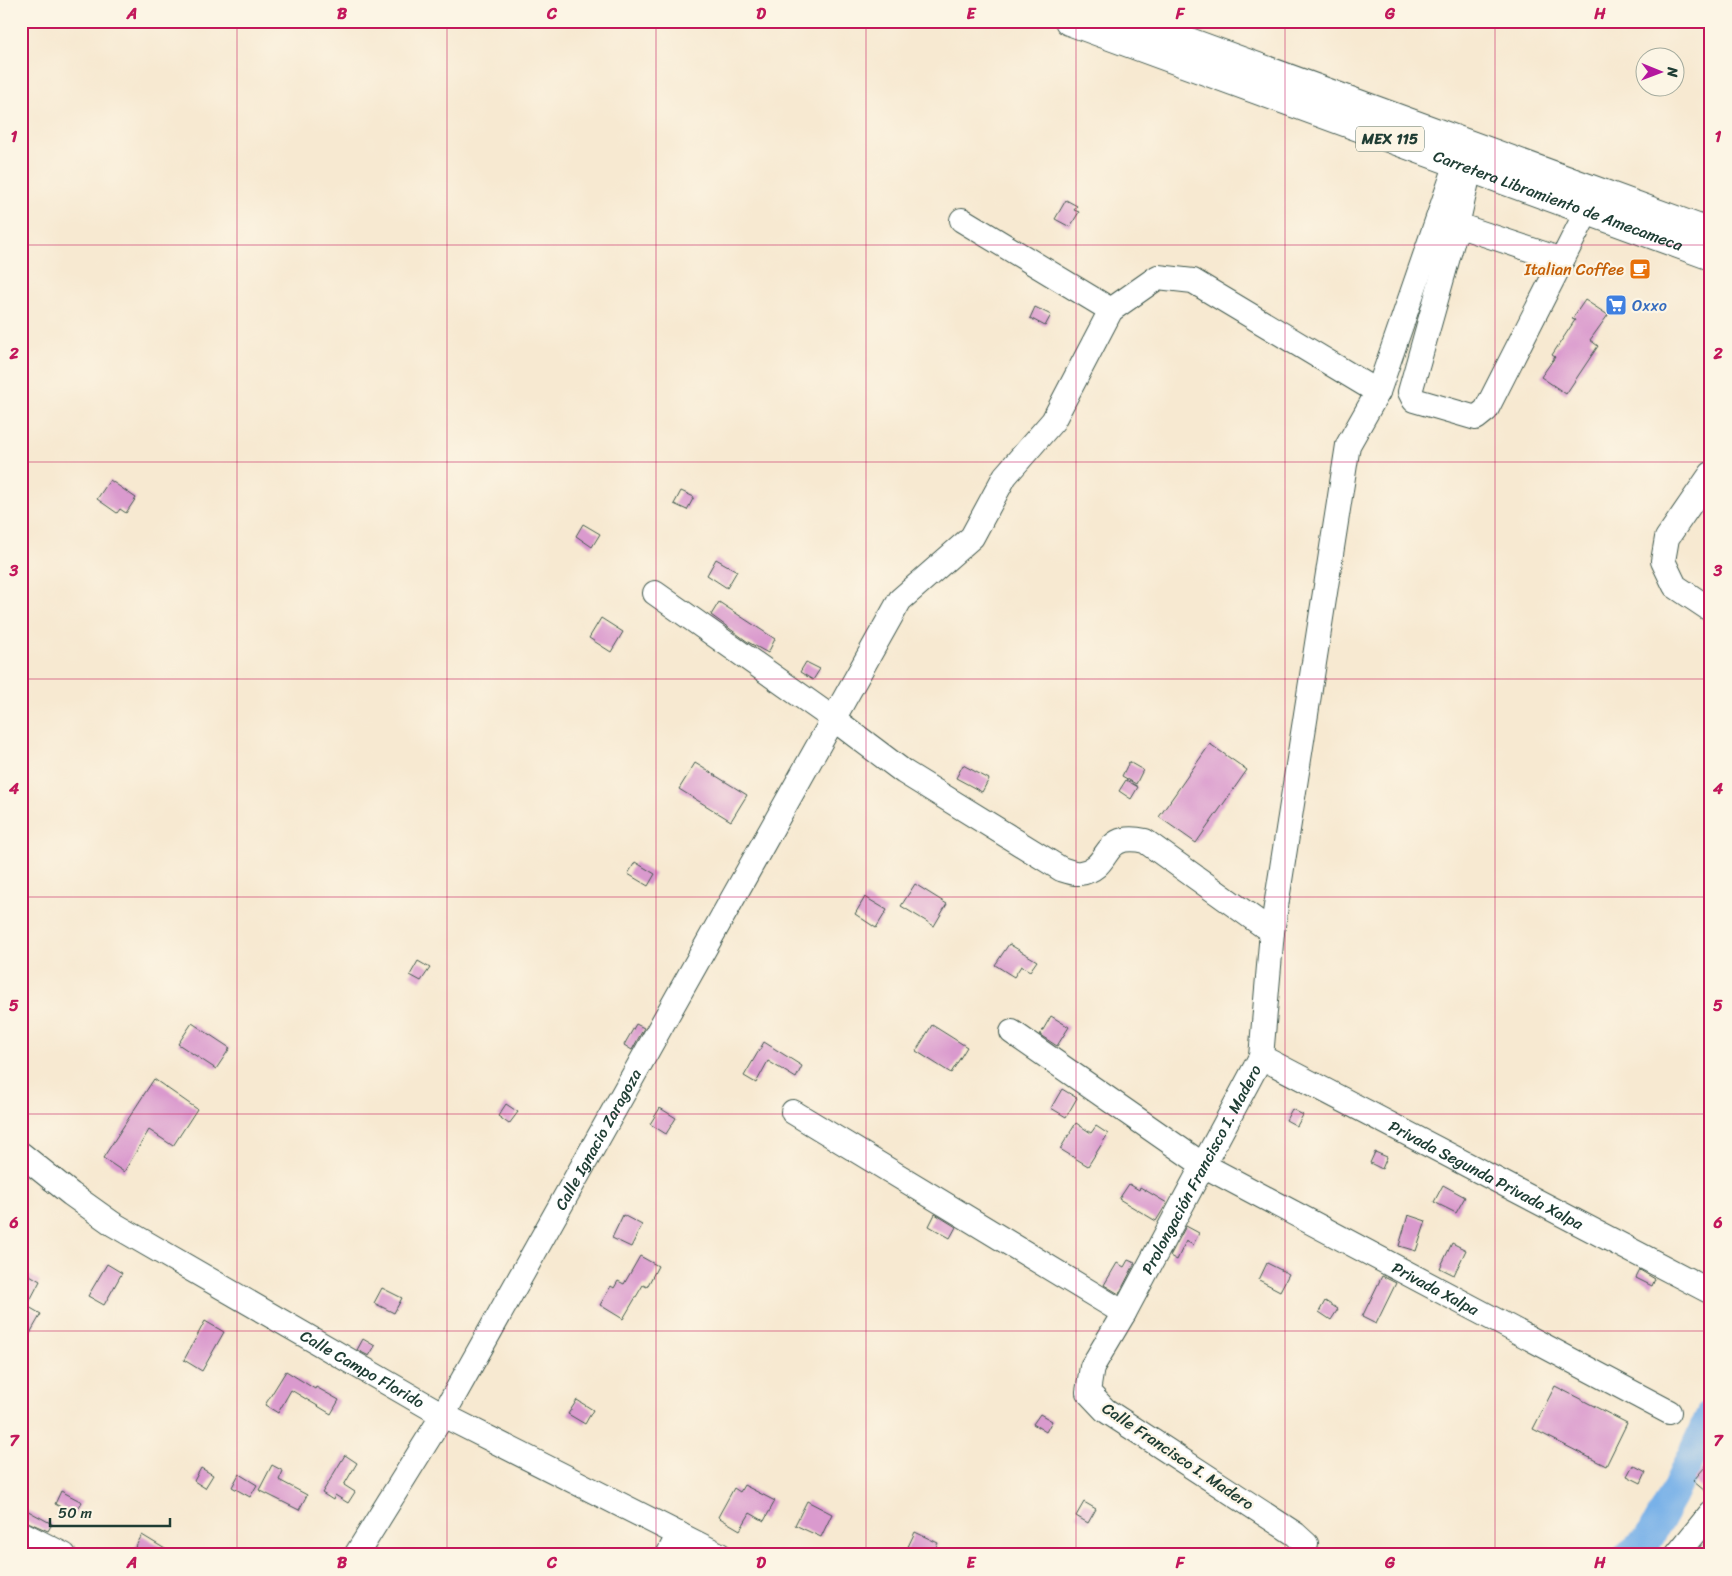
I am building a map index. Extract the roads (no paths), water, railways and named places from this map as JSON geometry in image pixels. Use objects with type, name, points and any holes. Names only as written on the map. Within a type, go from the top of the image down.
[{"type":"main road","name":"Carretera Libramiento de Amecameca","points":[[1069,21],[1711,256]]},
{"type":"main road","name":"Carretera Libramiento de Amecameca","points":[[1132,21],[1711,233]]},
{"type":"street","points":[[1464,166],[1457,225],[1410,392],[1414,400],[1476,418],[1486,410],[1586,211]]},
{"type":"street","name":"Prolongación Francisco I. Madero","points":[[1124,1313],[1261,1058],[1272,932],[1348,445],[1378,392],[1464,166]]},
{"type":"street","points":[[962,220],[1111,310],[1158,277],[1193,280],[1378,392]]},
{"type":"street","points":[[1457,225],[1562,260]]},
{"type":"street","name":"Calle Ignacio Zaragoza","points":[[356,1555],[443,1415],[835,720],[900,600],[972,537],[1005,476],[1053,421],[1111,310]]},
{"type":"street","points":[[1711,474],[1666,538],[1664,561],[1676,586],[1711,610]]},
{"type":"street","points":[[655,593],[835,720],[904,772],[1061,869],[1079,874],[1095,868],[1115,843],[1129,838],[1145,842],[1272,932]]},
{"type":"street","name":"Privada Xalpa","points":[[1012,1032],[1203,1165],[1669,1412]]},
{"type":"street","name":"Privada Segunda Privada Xalpa","points":[[1261,1058],[1711,1292]]},
{"type":"street","points":[[793,1112],[1124,1313]]},
{"type":"street","name":"Calle Campo Florido","points":[[21,1154],[71,1194],[113,1224],[443,1415],[673,1545],[720,1555]]},
{"type":"street","name":"Calle Francisco I. Madero","points":[[1124,1313],[1092,1367],[1088,1392],[1104,1410],[1295,1534],[1306,1544],[1303,1555]]},
{"type":"street","points":[[1677,1555],[1711,1513]]},
{"type":"street","points":[[21,1533],[64,1555]]},
{"type":"waterway","points":[[1628,1555],[1649,1539],[1673,1495],[1711,1413]]},
{"type":"place","name":"Italian Coffee","points":[[1640,269]]},
{"type":"place","name":"Oxxo","points":[[1616,305]]}]
